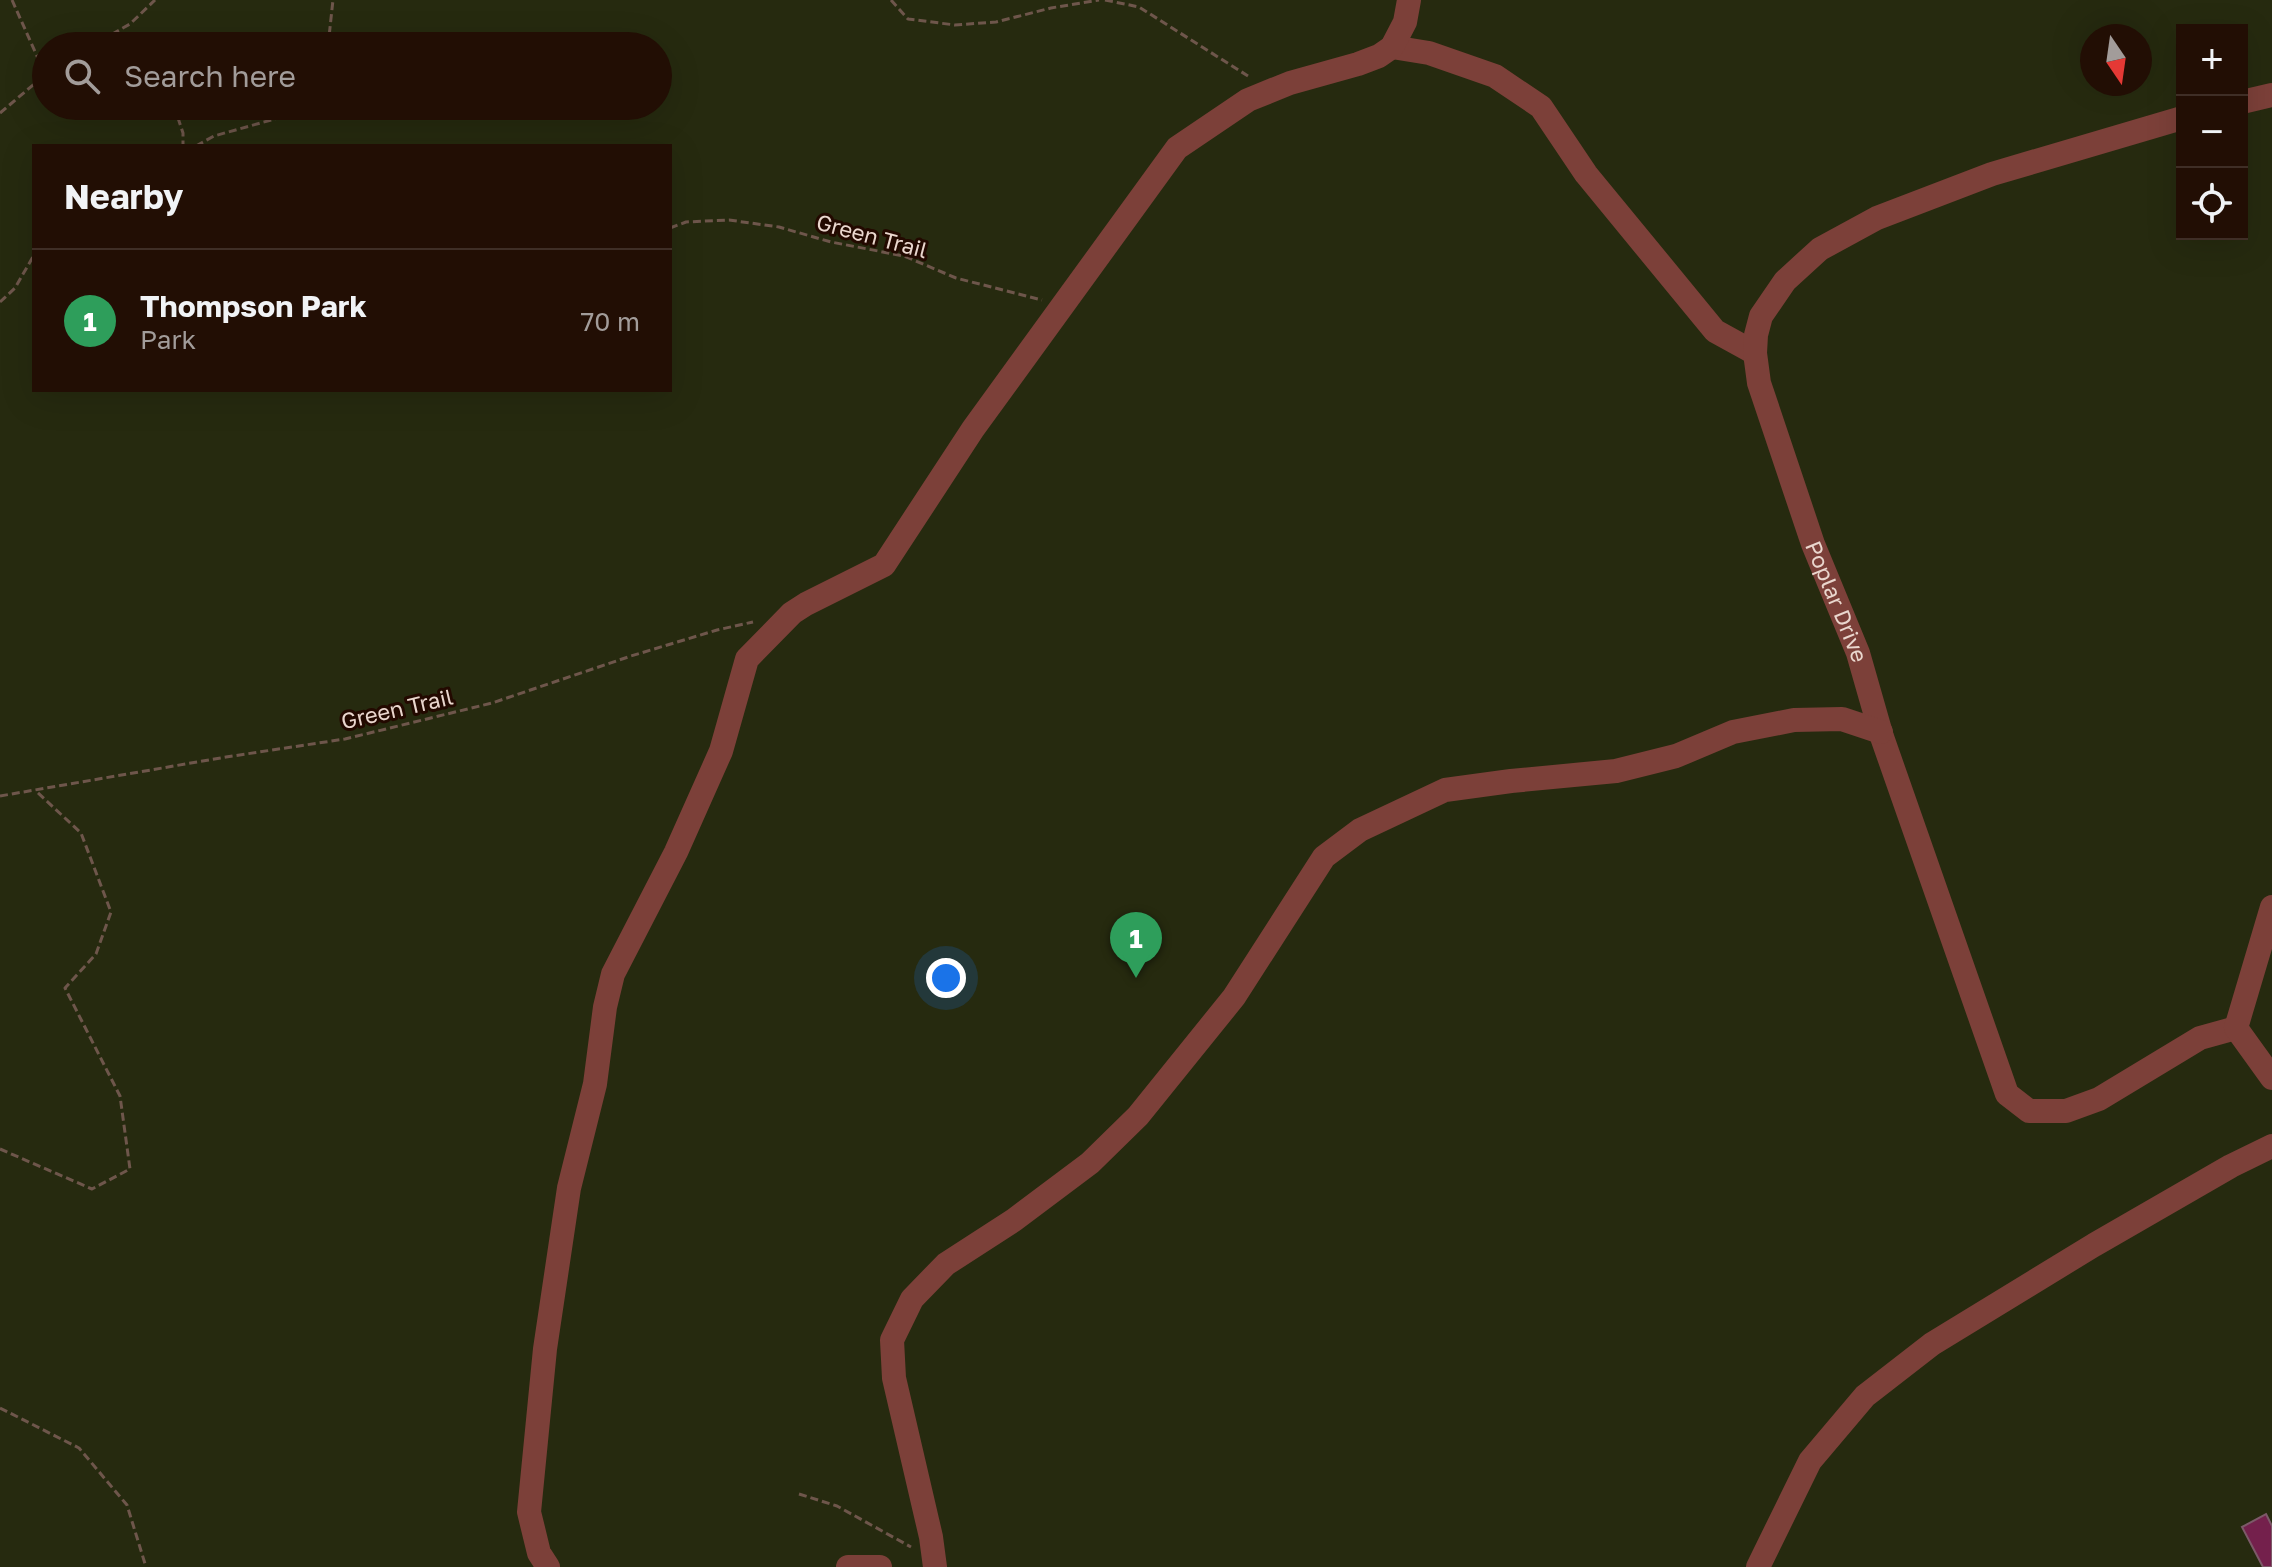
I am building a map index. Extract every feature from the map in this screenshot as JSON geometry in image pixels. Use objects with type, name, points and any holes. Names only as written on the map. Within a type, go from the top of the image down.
[{"type":"street","points":[[548,1567],[539,1553],[529,1512],[545,1349],[569,1188],[595,1084],[605,1007],[613,974],[676,852],[721,751],[747,659],[792,613],[884,565],[973,429],[1177,148],[1248,100],[1290,83],[1379,56],[1392,47],[1405,22],[1409,0]]},
{"type":"street","points":[[1392,47],[1429,53],[1495,76],[1541,107],[1586,174],[1715,331],[1755,353]]},
{"type":"street","points":[[2248,101],[2272,95]]},
{"type":"street","name":"Poplar Drive","points":[[2176,120],[1992,174],[1877,218],[1820,249],[1785,281],[1761,316],[1755,353],[1759,383],[1813,544],[1858,653],[1881,732],[2007,1094],[2029,1111],[2066,1111],[2099,1099],[2200,1038],[2236,1028]]},
{"type":"street","points":[[934,1564],[931,1537],[894,1378],[892,1340],[912,1299],[946,1264],[1014,1220],[1090,1163],[1138,1116],[1234,997],[1324,857],[1360,830],[1445,790],[1616,771],[1676,756],[1733,732],[1794,720],[1842,719],[1881,732]]},
{"type":"street","points":[[2272,907],[2236,1028],[2272,1078]]},
{"type":"street","points":[[1758,1567],[1810,1461],[1865,1396],[1932,1344],[2189,1189],[2272,1146]]},
{"type":"street","points":[[848,1567],[880,1567]]},
{"type":"path","points":[[12,0],[32,44]]},
{"type":"path","points":[[117,32],[155,0]]},
{"type":"path","points":[[330,32],[333,0]]},
{"type":"path","points":[[891,0],[908,19],[955,25],[996,22],[1099,0]]},
{"type":"path","points":[[1105,0],[1139,7],[1272,91]]},
{"type":"path","points":[[0,113],[32,86]]},
{"type":"path","points":[[179,120],[183,144]]},
{"type":"path","points":[[200,144],[214,136],[271,120]]},
{"type":"path","name":"Green Trail","points":[[672,227],[686,222],[729,220],[779,227],[831,242],[904,256],[956,278],[1063,307]]},
{"type":"path","points":[[0,302],[15,288],[32,258]]},
{"type":"path","name":"Green Trail","points":[[0,796],[345,739],[492,703],[717,630],[792,613]]},
{"type":"path","points":[[0,1149],[92,1189],[130,1169],[120,1096],[65,988],[96,954],[111,912],[81,833],[36,791]]},
{"type":"path","points":[[0,1408],[79,1448],[127,1505],[146,1567]]},
{"type":"path","points":[[799,1494],[837,1506],[934,1564]]},
{"type":"green space","points":[[0,0],[2272,0],[2272,1567],[0,1567]]},
{"type":"building","points":[[2266,1514],[2272,1526],[2272,1567],[2263,1567],[2242,1527]]},
{"type":"place","name":"Thompson Park","points":[[1136,978]]}]
